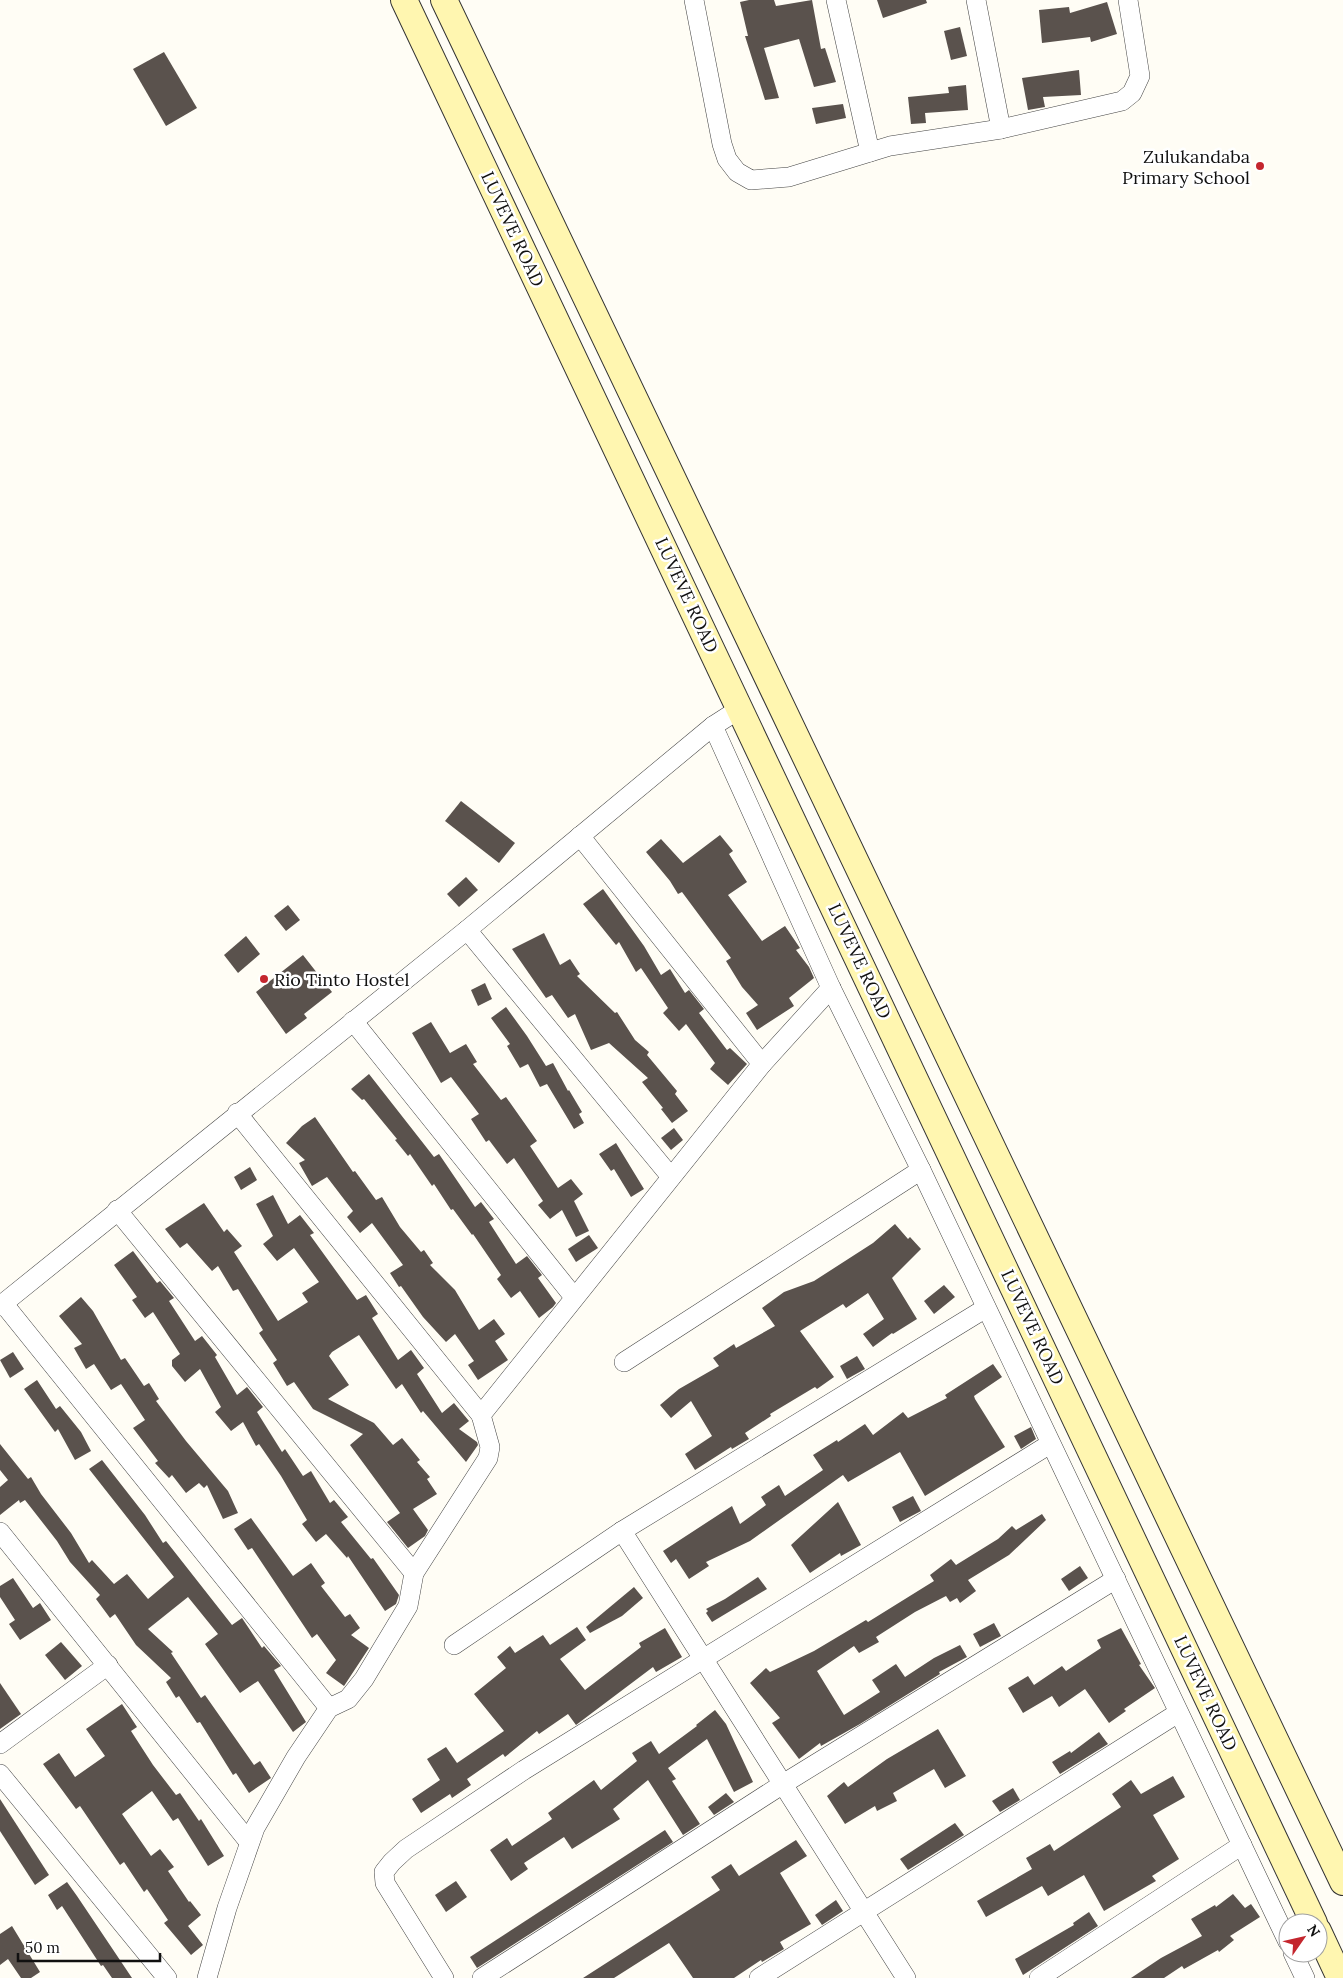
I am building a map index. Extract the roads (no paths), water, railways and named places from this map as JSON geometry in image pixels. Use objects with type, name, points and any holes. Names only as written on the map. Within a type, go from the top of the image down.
[{"type":"street","name":"LUVEVE ROAD","points":[[404,0],[741,708],[1309,1913]]},
{"type":"street","name":"LUVEVE ROAD","points":[[444,0],[1343,1882]]},
{"type":"street","points":[[694,0],[722,144],[727,159],[737,172],[751,180],[789,177],[824,168],[890,146],[1001,129],[1122,102],[1132,93],[1140,76],[1128,0]]},
{"type":"street","points":[[836,0],[870,152]]},
{"type":"street","points":[[976,0],[1001,129]]},
{"type":"street","points":[[329,1708],[2,1304],[237,1113],[467,930],[713,726],[741,708]]},
{"type":"street","points":[[713,726],[831,988],[921,1170],[1278,1921]]},
{"type":"street","points":[[580,836],[762,1064]]},
{"type":"street","points":[[467,930],[671,1177]]},
{"type":"street","points":[[481,1415],[762,1064],[831,988]]},
{"type":"street","points":[[353,1021],[574,1297]]},
{"type":"street","points":[[206,1978],[249,1842],[272,1796],[329,1708],[348,1699],[364,1679],[408,1606],[414,1573],[488,1458],[490,1447],[481,1415],[237,1113]]},
{"type":"street","points":[[624,1362],[921,1170]]},
{"type":"street","points":[[117,1210],[414,1573]]},
{"type":"street","points":[[454,1645],[622,1531],[986,1308]]},
{"type":"street","points":[[444,1978],[386,1882],[384,1872],[406,1849],[524,1770],[1050,1444]]},
{"type":"street","points":[[622,1531],[906,1978]]},
{"type":"street","points":[[0,1532],[249,1842]]},
{"type":"street","points":[[482,1978],[783,1784],[1116,1579]]},
{"type":"street","points":[[0,1744],[108,1665]]},
{"type":"street","points":[[759,1978],[1178,1713]]},
{"type":"street","points":[[0,1774],[167,1978]]},
{"type":"street","points":[[1039,1978],[1242,1845]]},
{"type":"street","points":[[1328,1952],[1340,1978]]},
{"type":"street","points":[[1298,1963],[1305,1978]]},
{"type":"place","name":"Zulukandaba Primary School","points":[[1260,166]]},
{"type":"place","name":"Rio Tinto Hostel","points":[[264,979]]}]
